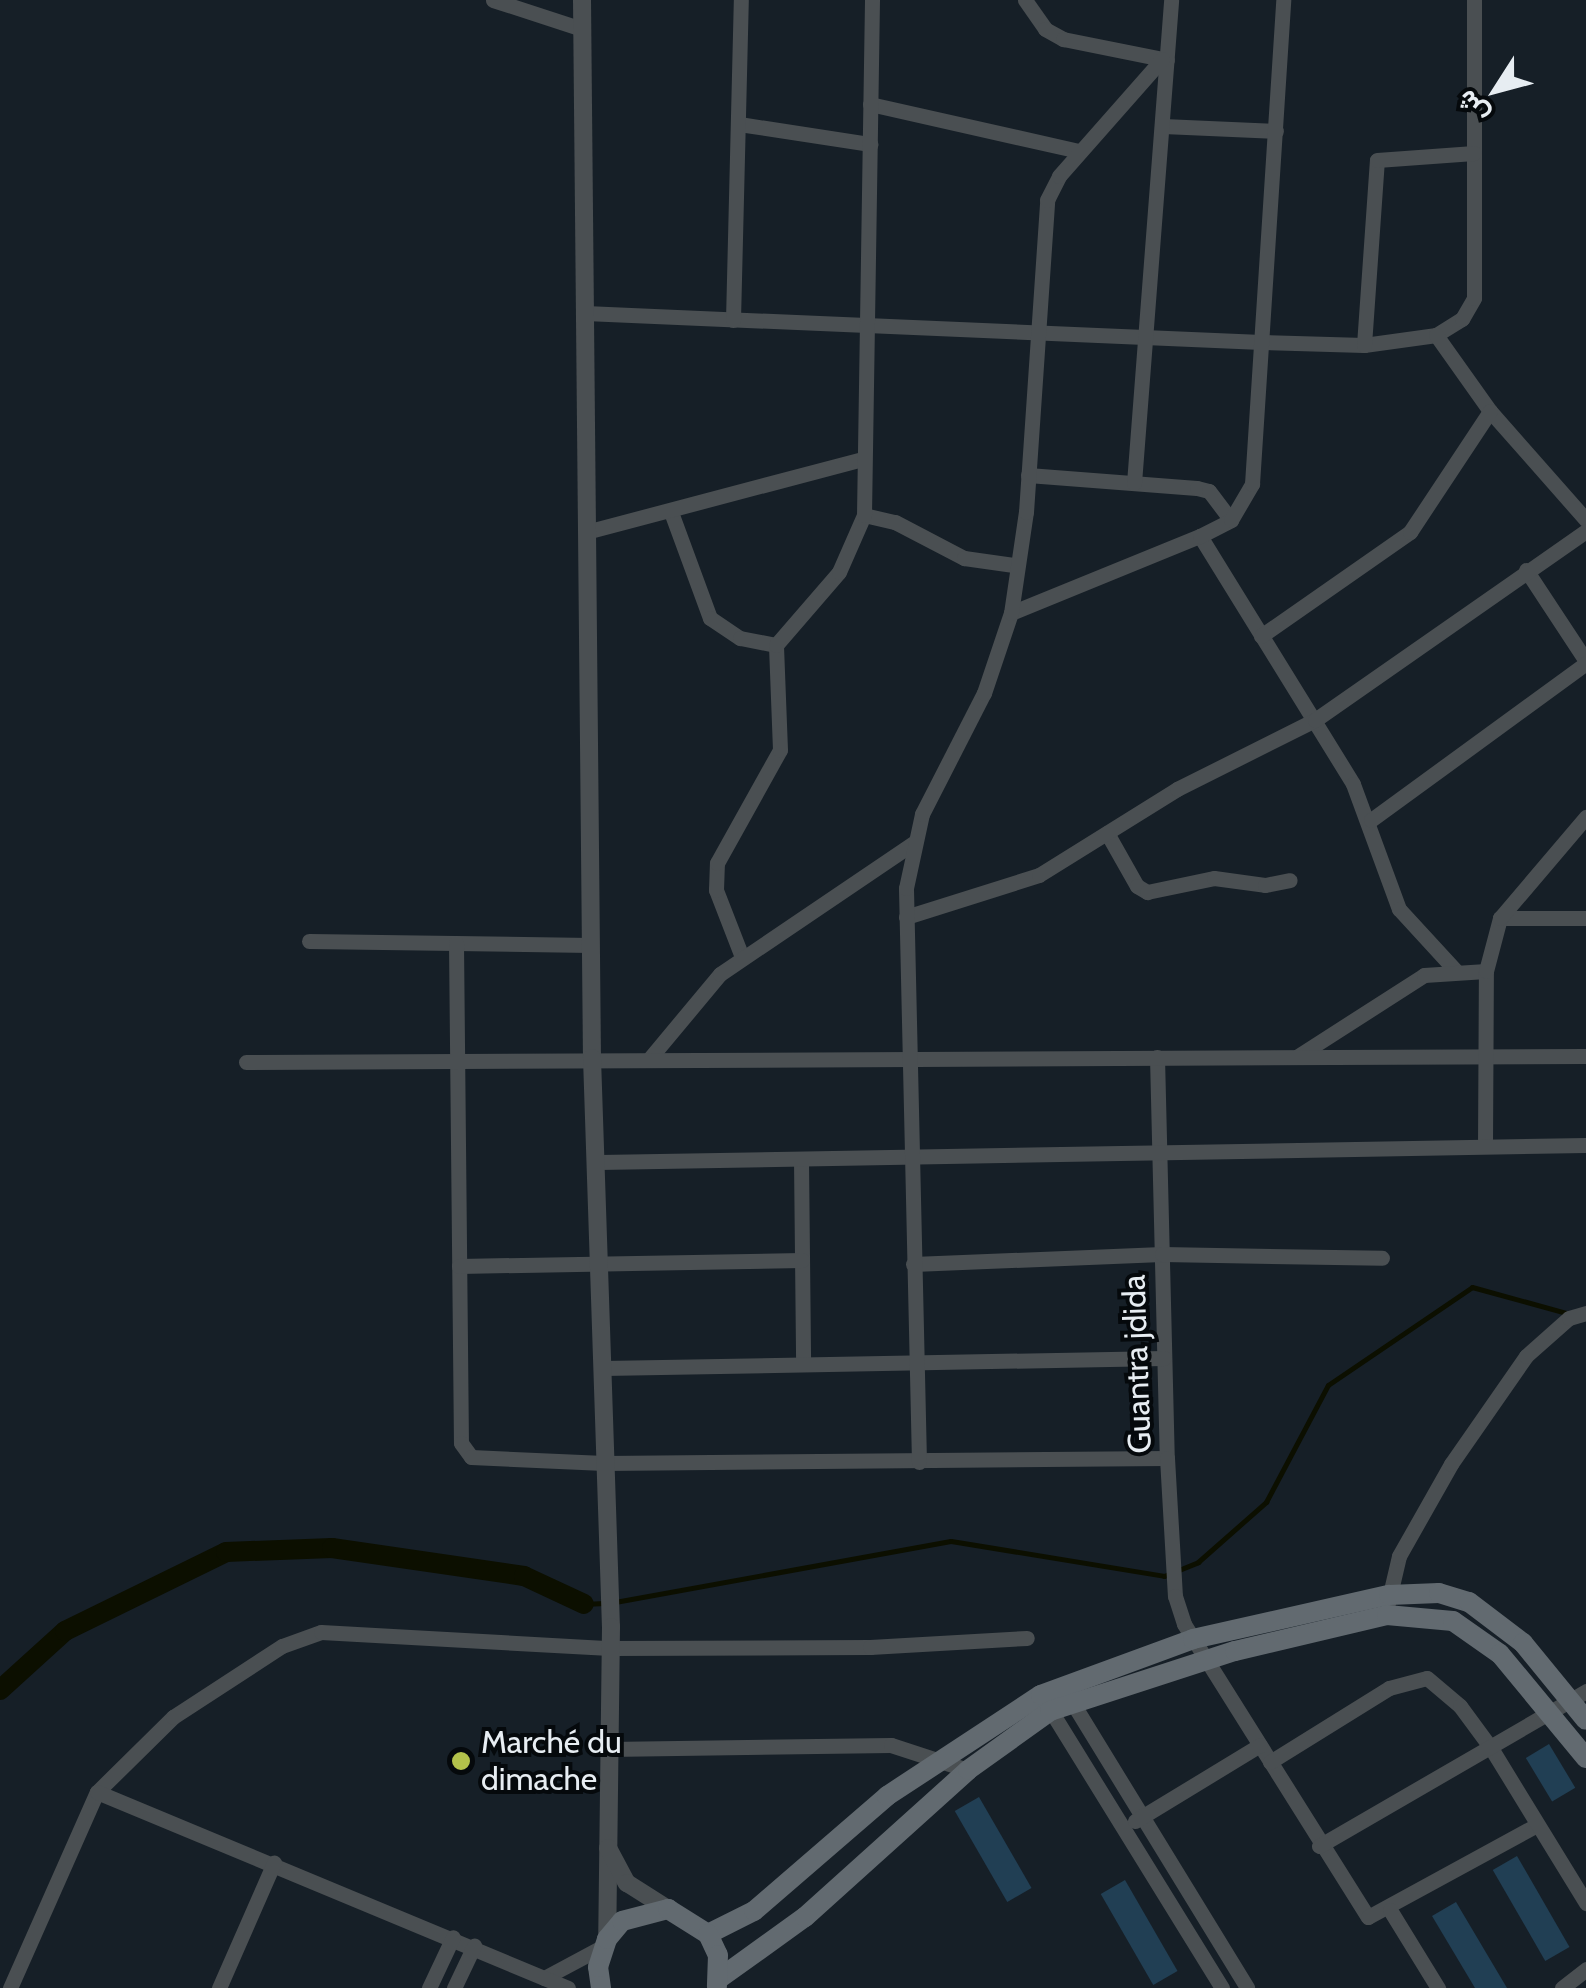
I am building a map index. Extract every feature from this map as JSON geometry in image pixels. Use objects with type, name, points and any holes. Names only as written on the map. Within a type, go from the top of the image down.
[{"type":"main road","points":[[708,1934],[754,1911],[941,1758],[1045,1703],[1193,1639],[1439,1594],[1469,1602],[1523,1643],[1578,1696],[1586,1720]]},
{"type":"main road","points":[[1067,1693],[1210,1658],[1388,1605],[1479,1634],[1586,1758]]},
{"type":"main road","points":[[601,1988],[604,1943],[622,1921],[668,1909],[708,1934],[718,1983],[805,1917],[1045,1703]]},
{"type":"street","points":[[493,0],[582,28]]},
{"type":"street","points":[[544,1978],[604,1943],[611,1627],[599,1162],[592,1058],[582,0]]},
{"type":"street","points":[[733,320],[742,0]]},
{"type":"street","points":[[742,958],[716,890],[717,863],[780,750],[776,645],[839,572],[864,515],[872,0]]},
{"type":"street","points":[[1025,0],[1045,29],[1062,40],[1164,60]]},
{"type":"street","points":[[1134,483],[1171,0]]},
{"type":"street","points":[[1010,613],[1231,520],[1252,484],[1284,0]]},
{"type":"street","points":[[585,314],[1262,342],[1364,344],[1436,336],[1462,320],[1474,298],[1474,0]]},
{"type":"street","points":[[919,1462],[906,916],[914,842],[984,693],[1010,613],[1028,474],[1047,200],[1079,151],[1164,60]]},
{"type":"street","points":[[870,104],[1079,151]]},
{"type":"street","points":[[739,124],[870,144]]},
{"type":"street","points":[[1163,126],[1276,131]]},
{"type":"street","points":[[1364,344],[1377,160],[1474,153]]},
{"type":"street","points":[[1436,336],[1490,411],[1586,520]]},
{"type":"street","points":[[1261,636],[1410,532],[1490,411]]},
{"type":"street","points":[[586,532],[863,460]]},
{"type":"street","points":[[1028,474],[1209,491],[1231,520]]},
{"type":"street","points":[[670,512],[710,618],[740,638],[776,645]]},
{"type":"street","points":[[864,515],[895,522],[964,558],[1014,564]]},
{"type":"street","points":[[906,916],[993,894],[1106,833],[1177,789],[1315,720],[1586,531]]},
{"type":"street","points":[[1200,536],[1315,720],[1370,820],[1399,908],[1456,971]]},
{"type":"street","points":[[1370,820],[1586,662],[1526,570]]},
{"type":"street","points":[[1484,1146],[1486,971],[1500,918],[1586,817]]},
{"type":"street","points":[[1106,833],[1137,886],[1147,892],[1214,878],[1265,884],[1290,880]]},
{"type":"street","points":[[650,1058],[690,1003],[742,958],[914,842]]},
{"type":"street","points":[[1500,918],[1586,918]]},
{"type":"street","points":[[309,941],[591,945]]},
{"type":"street","points":[[456,943],[460,1443],[471,1457],[604,1464],[1167,1458]]},
{"type":"street","points":[[1298,1056],[1424,974],[1486,971]]},
{"type":"street","name":"Guantra jdida","points":[[1156,1056],[1167,1458],[1175,1596],[1193,1639],[1210,1658],[1360,1912],[1373,1917],[1390,1910]]},
{"type":"street","points":[[246,1062],[1586,1056]]},
{"type":"street","points":[[599,1162],[1586,1145]]},
{"type":"street","points":[[802,1160],[803,1364]]},
{"type":"street","points":[[912,1264],[1162,1254],[1382,1258]]},
{"type":"street","points":[[459,1266],[802,1260]]},
{"type":"street","points":[[1388,1605],[1420,1511],[1462,1449],[1526,1356],[1570,1318],[1586,1313]]},
{"type":"street","points":[[603,1368],[1164,1358]]},
{"type":"street","points":[[10,1988],[97,1792],[174,1716],[302,1636],[341,1629],[610,1648],[870,1647],[1027,1638]]},
{"type":"street","points":[[1270,1762],[1410,1678],[1442,1686],[1491,1748],[1586,1903]]},
{"type":"street","points":[[1067,1693],[1247,1988]]},
{"type":"street","points":[[1320,1846],[1578,1696]]},
{"type":"street","points":[[1045,1703],[1222,1988]]},
{"type":"street","points":[[608,1749],[879,1744],[941,1758],[968,1770]]},
{"type":"street","points":[[1122,1828],[1260,1745]]},
{"type":"street","points":[[97,1792],[274,1862],[568,1988]]},
{"type":"street","points":[[1438,1988],[1390,1910],[1537,1825]]},
{"type":"street","points":[[605,1838],[626,1883],[668,1909]]},
{"type":"street","points":[[219,1988],[274,1862]]},
{"type":"street","points":[[452,1937],[432,1983],[454,1987],[474,1946]]},
{"type":"street","points":[[1562,1988],[1586,1968]]},
{"type":"building","points":[[1549,1744],[1575,1788],[1552,1802],[1526,1758]]},
{"type":"building","points":[[979,1797],[1032,1888],[1007,1902],[955,1811]]},
{"type":"building","points":[[1517,1856],[1570,1947],[1545,1961],[1493,1870]]},
{"type":"building","points":[[1125,1880],[1178,1971],[1153,1985],[1101,1894]]},
{"type":"building","points":[[1456,1902],[1507,1988],[1475,1988],[1432,1916]]},
{"type":"waterway","points":[[615,1602],[951,1541],[1164,1576],[1198,1562],[1266,1502],[1328,1385],[1472,1287],[1570,1314]]},
{"type":"waterway","points":[[0,1690],[65,1631],[226,1552],[332,1548],[524,1576],[584,1604]]},
{"type":"waterway","points":[[584,1604],[604,1603]]},
{"type":"place","name":"Marché du dimache","points":[[461,1761]]}]
